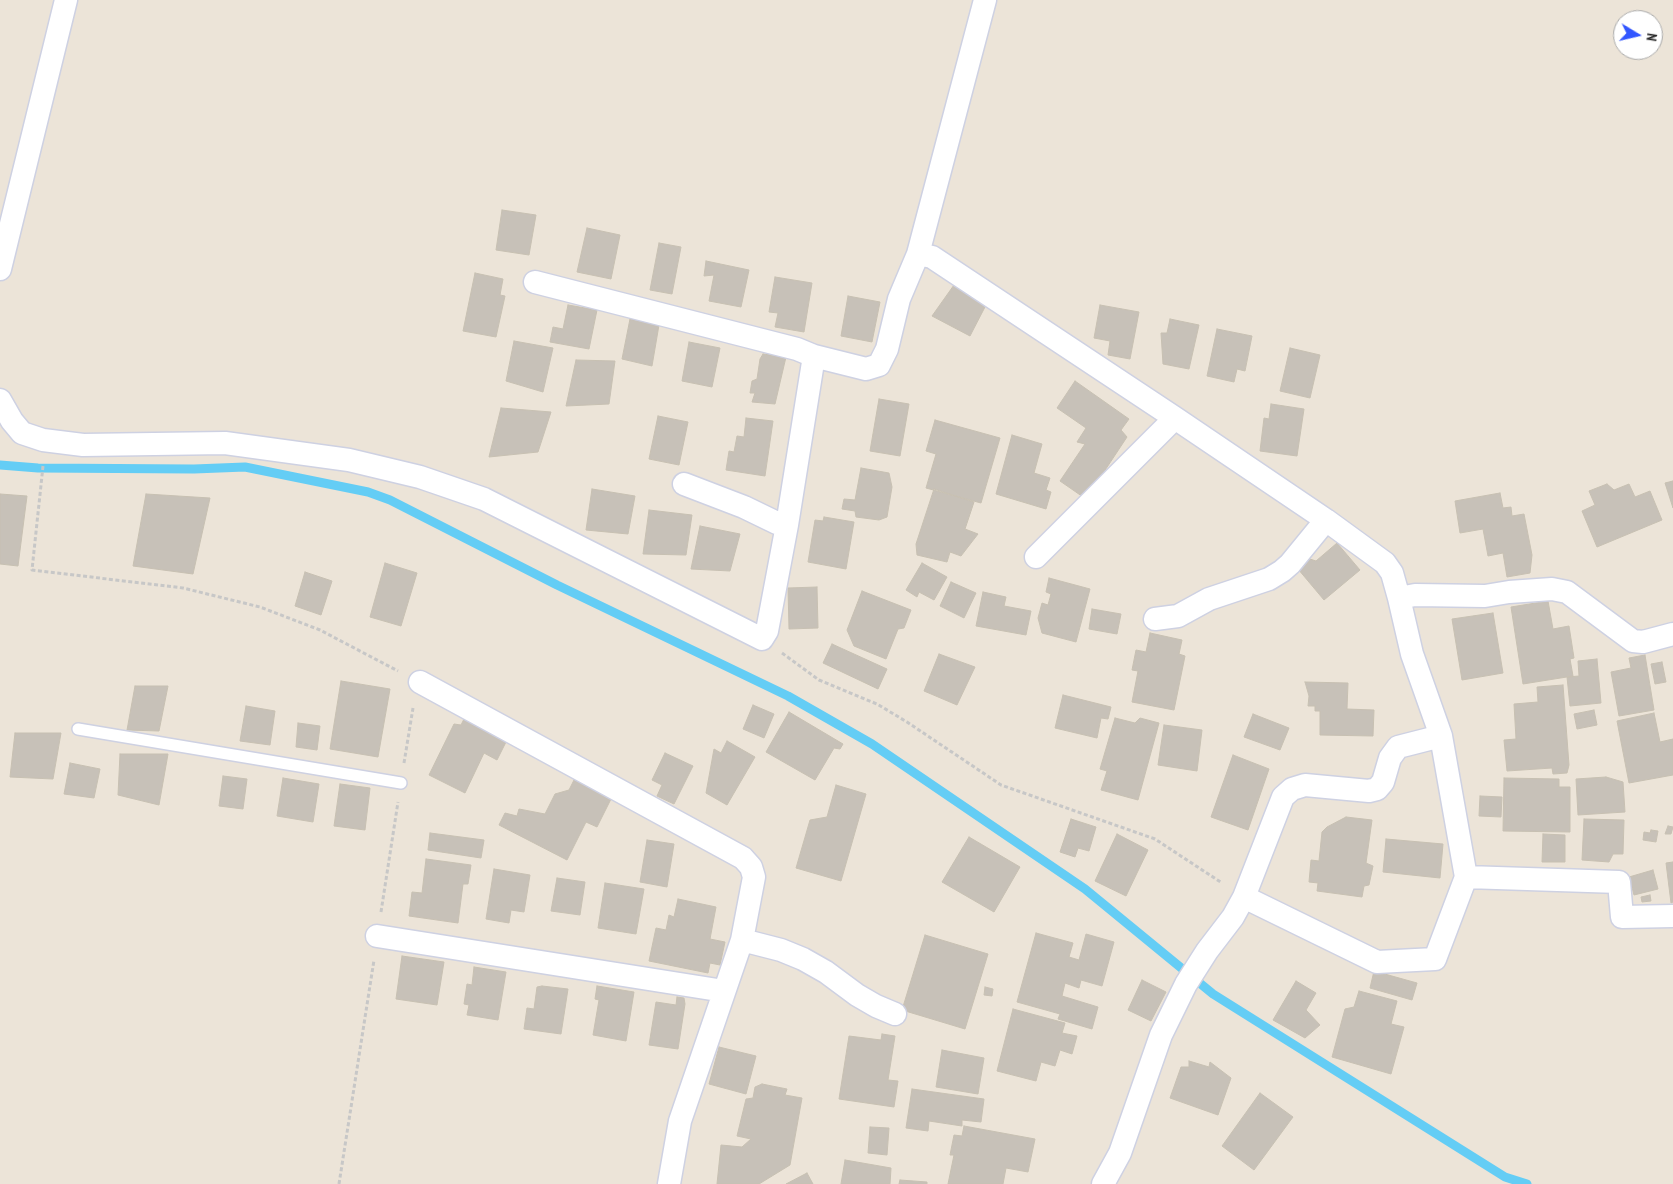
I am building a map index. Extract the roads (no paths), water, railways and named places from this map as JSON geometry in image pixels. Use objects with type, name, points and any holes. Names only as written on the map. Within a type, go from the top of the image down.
[{"type":"street","points":[[0,269],[66,0]]},
{"type":"street","points":[[536,282],[797,349],[814,356],[866,369],[879,365],[887,349],[898,299],[918,254],[985,0]]},
{"type":"street","points":[[918,254],[932,257],[1175,418],[1326,520],[1385,563],[1392,573],[1412,654],[1441,736],[1466,877],[1435,958],[1377,962],[1244,897]]},
{"type":"street","points":[[0,400],[12,421],[22,433],[43,440],[83,445],[225,443],[349,460],[420,477],[484,499],[762,639],[767,631],[787,525],[814,356]]},
{"type":"street","points":[[1036,557],[1175,418]]},
{"type":"street","points":[[684,484],[744,507],[777,523],[787,525]]},
{"type":"street","points":[[1155,619],[1178,616],[1208,599],[1268,579],[1282,571],[1326,520]]},
{"type":"street","points":[[1399,598],[1415,595],[1485,596],[1552,589],[1567,592],[1633,641],[1643,642],[1673,634]]},
{"type":"street","points":[[420,682],[743,858],[751,867],[754,877],[742,940],[680,1121],[668,1184]]},
{"type":"street","points":[[1103,1184],[1120,1153],[1160,1035],[1186,984],[1233,917],[1244,897],[1283,797],[1292,789],[1304,785],[1369,791],[1377,788],[1383,782],[1390,758],[1398,747],[1441,736]]},
{"type":"street","points":[[1466,877],[1619,882],[1622,917],[1673,916]]},
{"type":"street","points":[[377,936],[724,991]]},
{"type":"street","points":[[742,940],[781,950],[803,959],[826,972],[857,995],[895,1014]]},
{"type":"lane","points":[[78,729],[401,783]]},
{"type":"waterway","points":[[0,465],[38,468],[194,469],[245,467],[368,492],[390,500],[557,585],[788,696],[872,744],[1085,889],[1213,994],[1505,1177],[1527,1184]]}]
